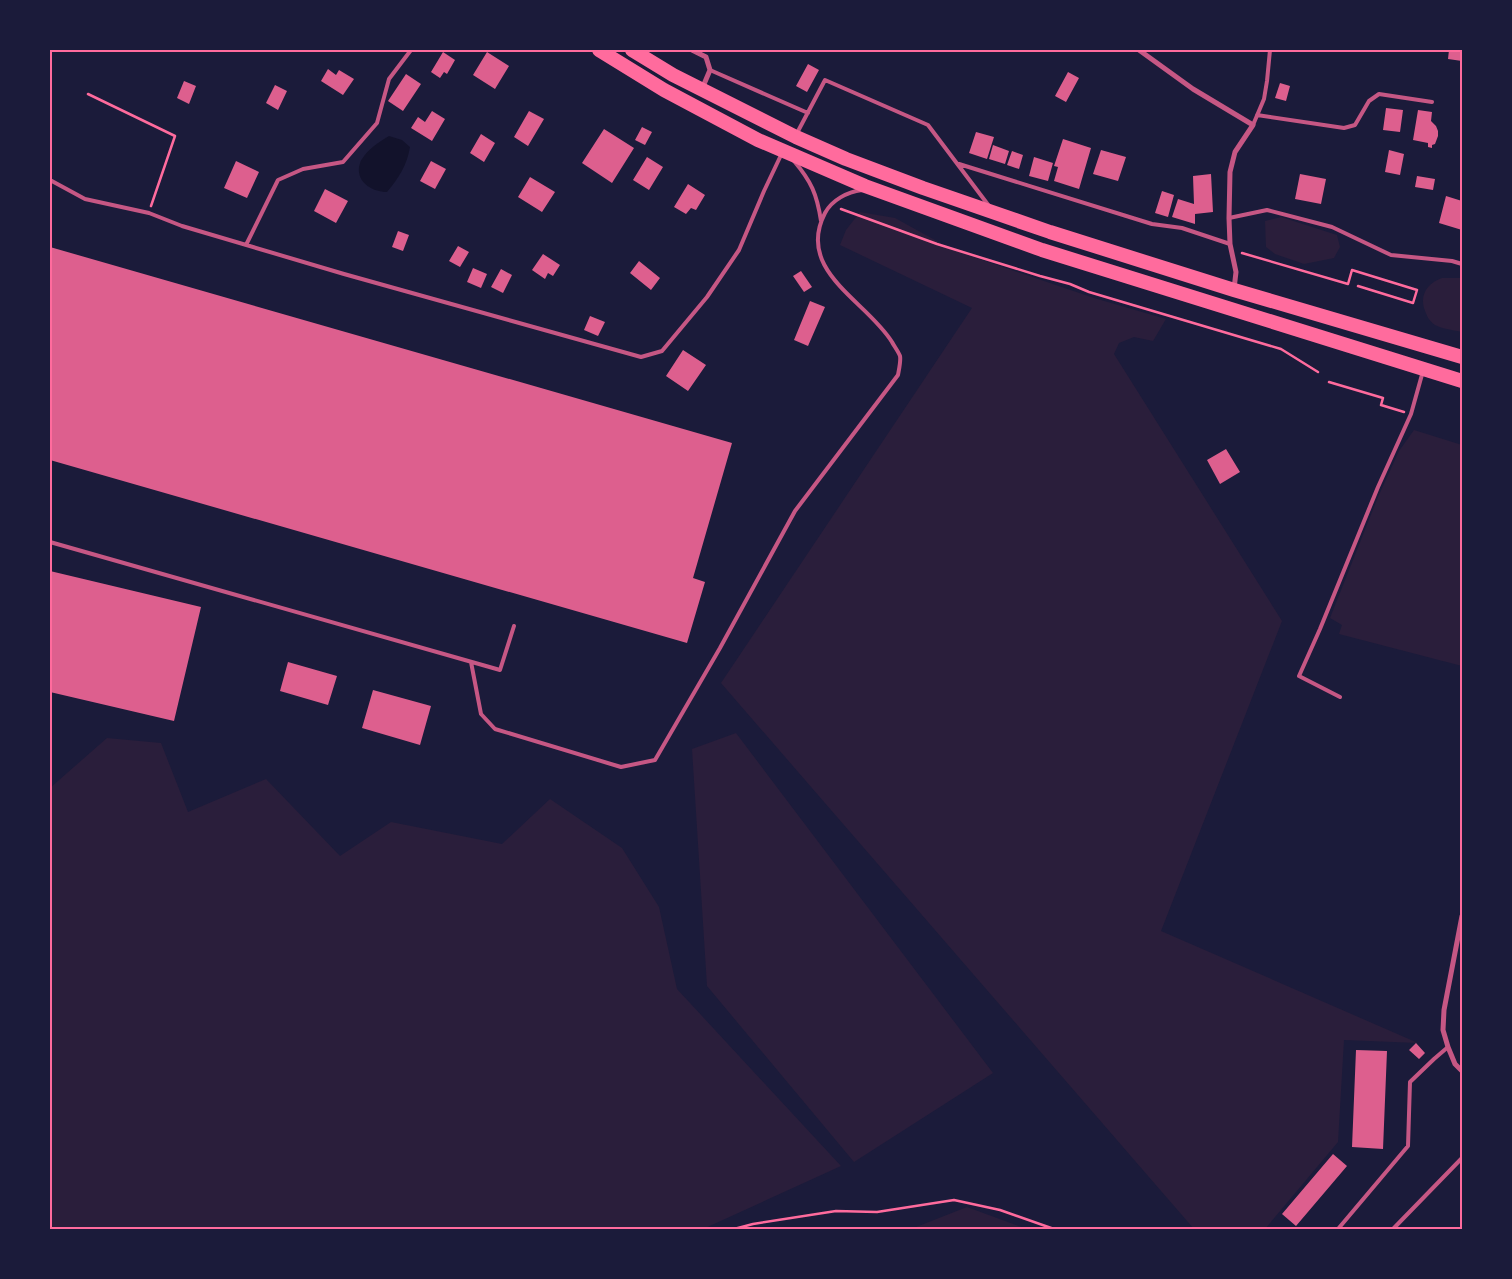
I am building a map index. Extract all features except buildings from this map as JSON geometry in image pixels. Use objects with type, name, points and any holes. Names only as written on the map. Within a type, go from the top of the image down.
[{"type":"highway","points":[[599,50],[664,90],[758,140],[874,189],[1042,250],[1462,381]]},
{"type":"highway","points":[[632,50],[701,90],[796,137],[846,159],[922,188],[1050,232],[1234,290],[1462,357]]},
{"type":"street","points":[[692,50],[706,57],[710,70],[701,90]]},
{"type":"street","points":[[1139,50],[1193,89],[1253,124],[1236,152],[1230,172],[1230,247],[1236,272],[1234,290]]},
{"type":"street","points":[[1462,916],[1444,1010],[1443,1030],[1455,1064],[1462,1071]]},
{"type":"lane","points":[[246,245],[278,180],[303,169],[343,162],[377,123],[389,79],[411,50]]},
{"type":"lane","points":[[1253,124],[1264,99],[1270,50]]},
{"type":"lane","points":[[710,70],[808,113]]},
{"type":"lane","points":[[796,137],[825,80],[928,125],[995,213]]},
{"type":"lane","points":[[1257,115],[1344,128],[1355,125],[1370,101],[1379,94],[1432,102]]},
{"type":"lane","points":[[50,180],[85,199],[149,213],[182,226],[246,245],[641,357],[662,351],[707,297],[739,250],[764,191],[785,152],[812,185],[818,202],[821,221]]},
{"type":"lane","points":[[958,164],[1152,224],[1182,228],[1230,247]]},
{"type":"lane","points":[[471,662],[481,714],[495,729],[621,767],[655,760],[720,648],[795,512],[898,374],[900,356],[886,333],[841,288],[822,263],[818,250],[821,221],[830,204],[854,191],[874,189]]},
{"type":"lane","points":[[1229,218],[1267,210],[1332,227],[1391,255],[1452,261],[1462,264]]},
{"type":"lane","points":[[1340,696],[1299,676],[1410,414],[1424,369]]},
{"type":"lane","points":[[50,542],[500,670],[514,626]]},
{"type":"lane","points":[[1338,1229],[1408,1146],[1410,1082],[1448,1048]]},
{"type":"lane","points":[[1393,1229],[1462,1158]]},
{"type":"path","points":[[88,94],[175,136],[149,213]]},
{"type":"path","points":[[830,204],[937,244],[1070,284],[1088,292],[1281,349],[1318,372]]},
{"type":"path","points":[[1230,247],[1348,284],[1352,270],[1417,290],[1413,303],[1358,286]]},
{"type":"path","points":[[1329,382],[1383,398],[1381,405],[1410,414]]},
{"type":"path","points":[[734,1229],[753,1224],[836,1211],[877,1212],[954,1200],[1000,1210],[1054,1229]]},
{"type":"shaded area","points":[[389,136],[402,140],[410,147],[407,160],[399,176],[387,192],[382,192],[371,188],[363,182],[359,173],[359,167],[367,152]]},
{"type":"shaded area","points":[[860,212],[895,218],[953,250],[1094,298],[1166,319],[1153,341],[1134,337],[1119,343],[1114,354],[1282,621],[1161,931],[1418,1043],[1344,1040],[1338,1142],[1265,1229],[1194,1229],[721,683],[972,308],[840,245],[846,230]]},
{"type":"shaded area","points":[[1281,217],[1337,235],[1340,247],[1334,258],[1304,264],[1275,254],[1266,247],[1265,221]]},
{"type":"shaded area","points":[[1442,278],[1462,278],[1462,332],[1435,325],[1429,320],[1424,308],[1423,298],[1426,290]]},
{"type":"shaded area","points":[[1414,430],[1462,445],[1462,666],[1339,634],[1342,625],[1330,618],[1378,497],[1399,451]]},
{"type":"shaded area","points":[[736,733],[993,1073],[854,1162],[707,986],[692,749]]},
{"type":"shaded area","points":[[107,738],[161,743],[188,812],[266,779],[340,856],[391,822],[502,844],[550,799],[622,848],[659,907],[677,989],[841,1166],[703,1229],[50,1229],[50,788]]},
{"type":"shaded area","points":[[967,1207],[1027,1229],[911,1229]]}]
